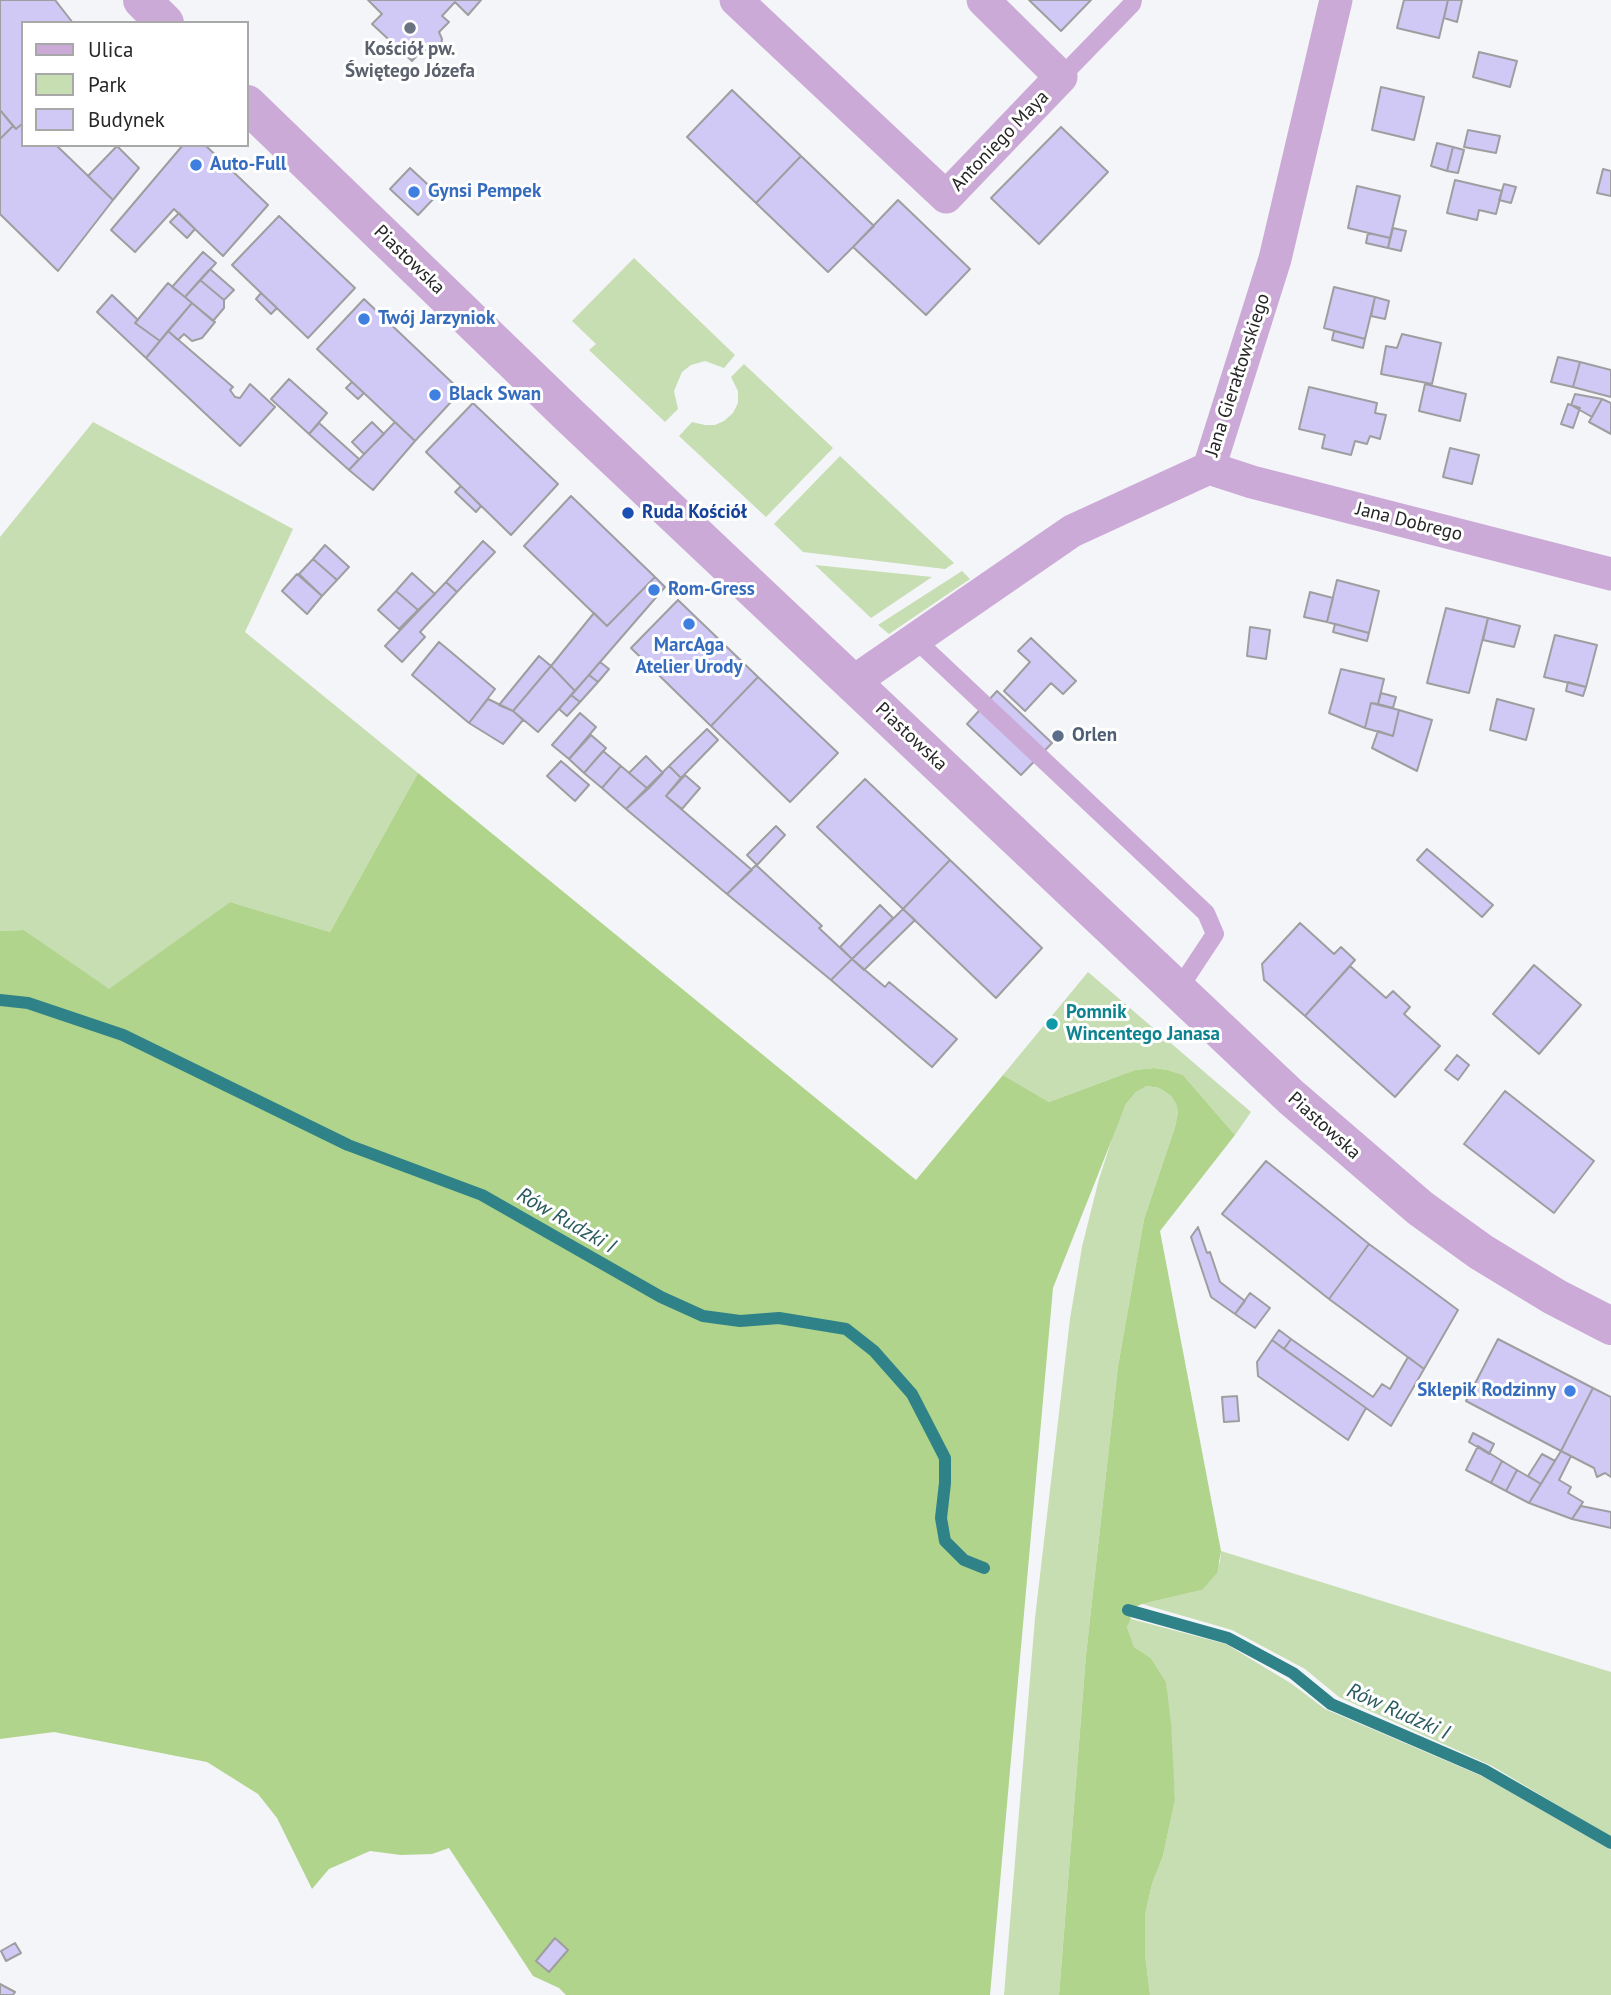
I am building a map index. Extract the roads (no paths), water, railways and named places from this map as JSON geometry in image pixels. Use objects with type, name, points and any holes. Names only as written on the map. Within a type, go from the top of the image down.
[{"type":"street","points":[[142,0],[163,21]]},
{"type":"street","name":"Antoniego Maya","points":[[736,0],[946,197],[1060,77],[983,0]]},
{"type":"street","name":"Jana Gierałtowskiego","points":[[853,682],[1072,531],[1209,468],[1275,259],[1336,0]]},
{"type":"street","name":"Piastowska","points":[[248,105],[570,416],[1300,1105],[1420,1208],[1481,1252],[1555,1297],[1611,1326]]},
{"type":"street","name":"Jana Dobrego","points":[[1209,468],[1252,482],[1611,574]]},
{"type":"lane","points":[[1060,77],[1133,0]]},
{"type":"lane","points":[[915,639],[1206,913],[1215,934],[1178,990]]},
{"type":"waterway","name":"Rów Rudzki I","points":[[0,1000],[28,1003],[123,1035],[348,1145],[482,1195],[661,1297],[703,1316],[740,1321],[779,1318],[846,1329],[874,1351],[912,1394],[945,1458],[941,1518],[945,1541],[964,1560],[984,1568]]},
{"type":"waterway","name":"Rów Rudzki I","points":[[1128,1610],[1228,1638],[1293,1673],[1331,1704],[1484,1770],[1611,1843]]},
{"type":"place","name":"Kościół pw. Świętego Józefa","points":[[410,28]]},
{"type":"place","name":"Auto-Full","points":[[196,165]]},
{"type":"place","name":"Gynsi Pempek","points":[[414,192]]},
{"type":"place","name":"Twój Jarzyniok","points":[[364,319]]},
{"type":"place","name":"Black Swan","points":[[435,395]]},
{"type":"place","name":"Ruda Kościół","points":[[628,513]]},
{"type":"place","name":"Rom-Gress","points":[[654,590]]},
{"type":"place","name":"MarcAga Atelier Urody","points":[[689,624]]},
{"type":"place","name":"Orlen","points":[[1058,736]]},
{"type":"place","name":"Pomnik Wincentego Janasa","points":[[1052,1024]]},
{"type":"place","name":"Sklepik Rodzinny","points":[[1570,1391]]}]
